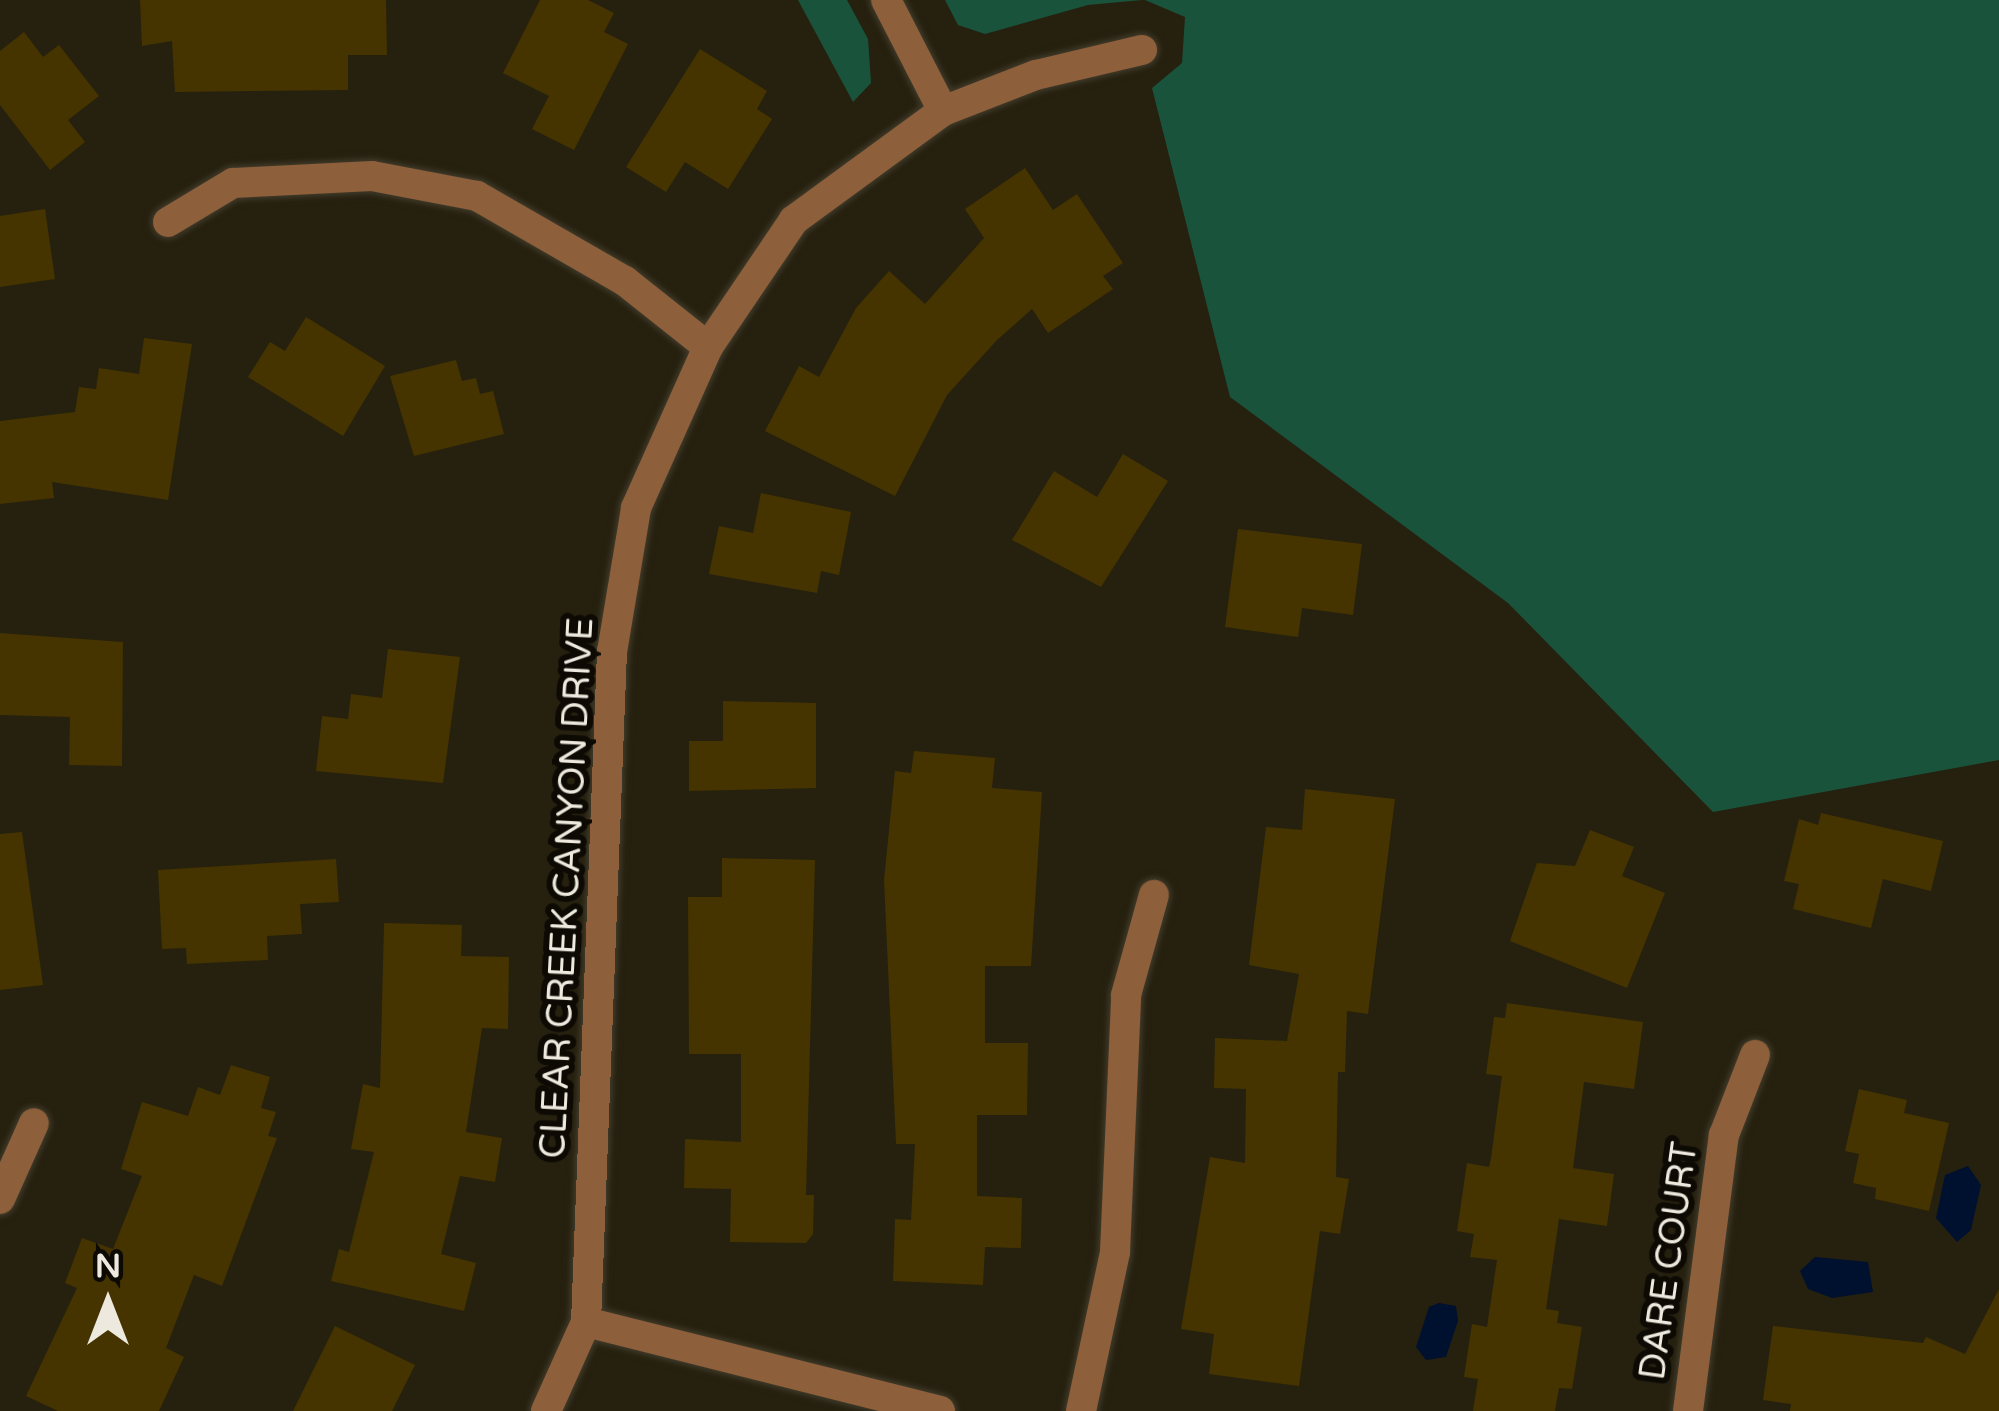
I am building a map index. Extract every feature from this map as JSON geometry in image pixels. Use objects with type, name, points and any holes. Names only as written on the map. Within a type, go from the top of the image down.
[{"type":"street","points":[[886,0],[943,112]]},
{"type":"street","name":"CLEAR CREEK CANYON DRIVE","points":[[546,1411],[586,1322],[612,652],[636,508],[708,347],[794,220],[943,112],[1036,76],[1142,50]]},
{"type":"street","points":[[168,222],[233,184],[371,176],[476,196],[625,281],[708,347]]},
{"type":"street","points":[[1081,1411],[1115,1252],[1126,995],[1154,895]]},
{"type":"street","name":"DARE COURT","points":[[1688,1411],[1724,1135],[1755,1055]]},
{"type":"street","points":[[0,1199],[34,1124]]},
{"type":"street","points":[[586,1322],[940,1411]]},
{"type":"green space","points":[[798,0],[847,0],[868,39],[871,83],[853,102]]},
{"type":"green space","points":[[945,0],[1142,0],[1088,5],[985,34],[958,25]]},
{"type":"green space","points":[[1145,0],[1999,0],[1999,760],[1713,812],[1508,603],[1230,397],[1152,88],[1182,63],[1185,17]]},
{"type":"water","points":[[1968,1166],[1981,1185],[1971,1230],[1957,1242],[1936,1218],[1945,1175]]},
{"type":"water","points":[[1815,1257],[1868,1262],[1873,1292],[1832,1298],[1808,1289],[1800,1271]]},
{"type":"water","points":[[1439,1303],[1456,1306],[1458,1321],[1446,1357],[1426,1360],[1416,1347],[1429,1307]]},
{"type":"building","points":[[140,0],[386,0],[387,55],[348,55],[348,90],[175,92],[172,41],[142,46]]},
{"type":"building","points":[[540,0],[588,0],[614,13],[604,32],[628,44],[574,150],[532,129],[549,96],[503,73]]},
{"type":"building","points":[[24,32],[43,57],[59,45],[99,96],[68,120],[85,142],[50,170],[0,105],[0,51]]},
{"type":"building","points":[[700,49],[767,91],[757,109],[772,119],[728,189],[685,162],[666,192],[626,167]]},
{"type":"building","points":[[1025,168],[1053,210],[1077,194],[1123,263],[1103,276],[1113,289],[1048,333],[1032,309],[997,340],[947,395],[895,496],[765,431],[799,366],[819,377],[856,308],[889,271],[925,304],[984,238],[965,209]]},
{"type":"building","points":[[45,209],[55,279],[0,287],[0,216]]},
{"type":"building","points":[[306,317],[385,366],[343,436],[248,377],[270,342],[285,351]]},
{"type":"building","points":[[144,338],[192,344],[168,500],[52,482],[54,498],[0,504],[0,421],[75,412],[79,387],[96,389],[99,368],[139,374]]},
{"type":"building","points":[[456,360],[462,381],[476,378],[480,394],[493,391],[504,434],[414,456],[390,376]]},
{"type":"building","points":[[1123,454],[1168,481],[1101,587],[1012,540],[1054,471],[1097,497]]},
{"type":"building","points":[[761,493],[851,512],[839,575],[821,571],[817,593],[709,574],[719,526],[753,533]]},
{"type":"building","points":[[1238,529],[1362,544],[1353,615],[1302,608],[1298,637],[1225,627]]},
{"type":"building","points":[[0,633],[123,642],[122,766],[69,765],[70,717],[0,715]]},
{"type":"building","points":[[388,649],[460,657],[443,783],[316,771],[322,716],[348,719],[351,694],[382,698]]},
{"type":"building","points":[[723,701],[816,703],[816,788],[689,791],[689,741],[723,741]]},
{"type":"building","points":[[914,751],[995,758],[992,788],[1042,792],[1031,966],[985,966],[985,1043],[1028,1043],[1027,1115],[977,1115],[977,1196],[1022,1198],[1021,1248],[985,1247],[983,1285],[893,1281],[895,1219],[911,1220],[915,1144],[896,1144],[884,880],[895,771],[911,773]]},
{"type":"building","points":[[1305,789],[1395,799],[1368,1014],[1347,1011],[1345,1072],[1338,1072],[1336,1177],[1349,1179],[1340,1234],[1320,1231],[1299,1386],[1209,1374],[1214,1334],[1181,1329],[1210,1157],[1245,1163],[1246,1089],[1214,1088],[1215,1038],[1287,1041],[1299,974],[1249,965],[1266,827],[1302,830]]},
{"type":"building","points":[[1821,813],[1943,841],[1931,891],[1883,879],[1871,928],[1793,909],[1799,884],[1784,881],[1799,819],[1818,825]]},
{"type":"building","points":[[1590,830],[1634,847],[1622,876],[1665,893],[1627,988],[1510,941],[1537,863],[1575,866]]},
{"type":"building","points":[[22,832],[43,985],[0,990],[0,834]]},
{"type":"building","points":[[722,858],[815,860],[806,1195],[814,1195],[813,1234],[806,1243],[730,1242],[731,1189],[684,1188],[685,1139],[741,1142],[741,1054],[689,1054],[688,897],[722,897]]},
{"type":"building","points":[[336,859],[339,902],[300,904],[302,934],[267,936],[268,960],[187,964],[186,948],[162,949],[158,870]]},
{"type":"building","points":[[384,923],[462,925],[461,956],[509,957],[508,1029],[482,1028],[466,1132],[502,1138],[495,1182],[460,1176],[441,1254],[476,1263],[464,1311],[331,1281],[339,1249],[349,1252],[374,1152],[351,1149],[363,1084],[380,1088]]},
{"type":"building","points":[[1507,1003],[1643,1022],[1634,1089],[1584,1082],[1573,1168],[1614,1174],[1607,1226],[1559,1219],[1546,1309],[1559,1311],[1557,1323],[1582,1327],[1572,1389],[1559,1388],[1555,1411],[1473,1411],[1478,1379],[1464,1377],[1472,1324],[1487,1327],[1497,1260],[1470,1257],[1474,1234],[1457,1231],[1467,1163],[1489,1167],[1491,1158],[1502,1076],[1486,1074],[1494,1017],[1505,1018]]},
{"type":"building","points":[[231,1065],[270,1077],[261,1108],[276,1112],[268,1136],[277,1138],[222,1286],[194,1275],[166,1348],[184,1357],[159,1411],[58,1411],[26,1396],[77,1288],[65,1283],[82,1238],[113,1249],[142,1176],[121,1169],[142,1102],[188,1116],[198,1087],[220,1095]]},
{"type":"building","points":[[1859,1089],[1907,1100],[1904,1113],[1949,1123],[1929,1211],[1875,1199],[1876,1188],[1853,1183],[1859,1154],[1845,1151]]},
{"type":"building","points":[[1999,1289],[1999,1411],[1790,1411],[1791,1404],[1763,1400],[1773,1326],[1923,1343],[1926,1337],[1965,1354]]},
{"type":"building","points":[[335,1326],[415,1365],[392,1411],[293,1411]]}]
